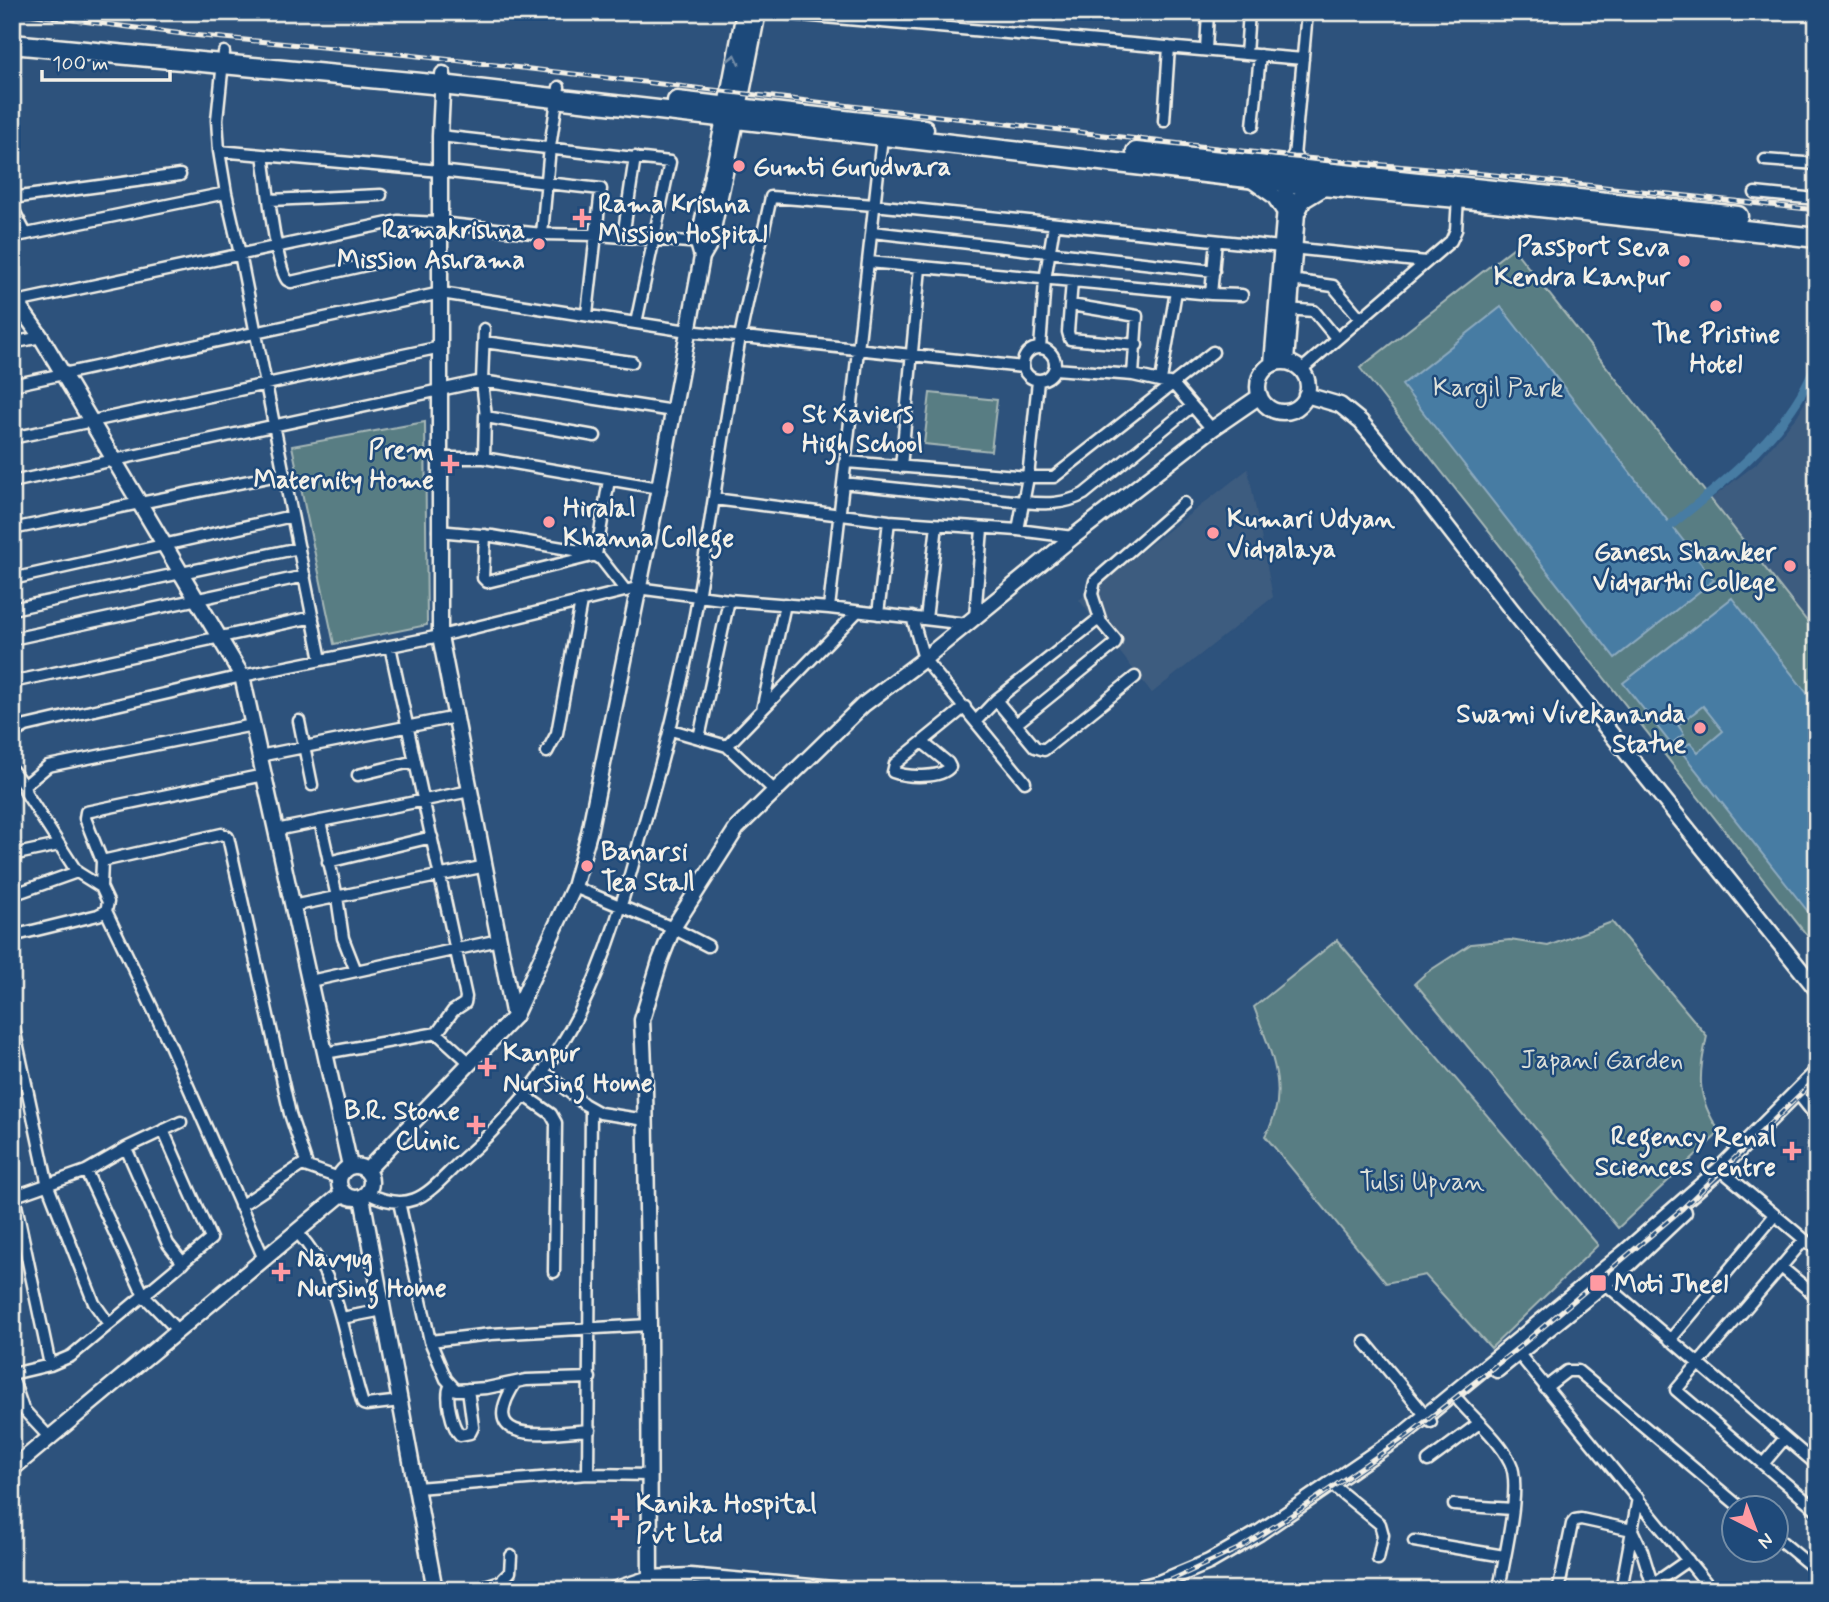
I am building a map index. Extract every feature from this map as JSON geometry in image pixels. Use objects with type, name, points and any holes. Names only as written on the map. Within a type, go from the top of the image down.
[{"type":"highway","points":[[12,34],[1420,188],[1699,211],[1817,227]]},
{"type":"highway","points":[[12,44],[224,57]]},
{"type":"highway","points":[[731,114],[882,137],[1005,143],[1249,178],[1294,173],[1325,186],[1420,188],[1458,198],[1817,238]]},
{"type":"highway","points":[[1290,210],[1302,199],[1325,186]]},
{"type":"street","points":[[731,114],[744,12]]},
{"type":"street","points":[[367,1170],[514,1017],[574,887],[589,833],[632,590],[659,488],[703,248],[731,114],[758,12]]},
{"type":"street","points":[[767,12],[1303,59]]},
{"type":"street","points":[[1206,50],[1208,12]]},
{"type":"street","points":[[1246,54],[1249,12]]},
{"type":"street","points":[[1279,363],[1307,12]]},
{"type":"street","points":[[1164,121],[1169,47]]},
{"type":"street","points":[[1253,126],[1260,55]]},
{"type":"street","points":[[224,57],[217,120],[219,151],[321,660]]},
{"type":"street","points":[[442,79],[442,458],[438,531],[440,636],[514,1017]]},
{"type":"street","points":[[542,234],[558,92]]},
{"type":"street","points":[[440,136],[670,162],[636,323]]},
{"type":"street","points":[[829,608],[882,137]]},
{"type":"street","points":[[219,151],[440,171],[601,190],[587,314]]},
{"type":"street","points":[[263,155],[283,274],[288,282],[375,263]]},
{"type":"street","points":[[623,237],[635,157]]},
{"type":"street","points":[[1765,160],[1817,164]]},
{"type":"street","points":[[12,198],[180,175]]},
{"type":"street","points":[[1249,178],[1290,210]]},
{"type":"street","points":[[12,237],[226,193]]},
{"type":"street","points":[[1755,193],[1817,199]]},
{"type":"street","points":[[270,200],[381,195]]},
{"type":"street","points":[[435,1590],[364,1195],[371,1185],[371,1177],[367,1170],[350,1166],[343,1170],[339,1178],[343,1194],[352,1198],[364,1195],[399,1202],[418,1200],[482,1142],[543,1071],[577,1017],[600,967],[621,906],[671,730],[699,595],[740,337],[771,197],[874,205],[1426,262]]},
{"type":"street","points":[[1301,370],[1455,236],[1458,198]]},
{"type":"street","points":[[12,207],[26,234]]},
{"type":"street","points":[[350,1166],[242,676],[41,337],[14,299],[398,220],[542,234],[623,237],[703,248]]},
{"type":"street","points":[[1040,348],[1045,280],[1054,225]]},
{"type":"street","points":[[872,232],[1214,271]]},
{"type":"street","points":[[1211,294],[1216,241]]},
{"type":"street","points":[[1282,309],[1291,280],[1287,247]]},
{"type":"street","points":[[869,262],[1045,280],[1242,295]]},
{"type":"street","points":[[901,467],[920,268]]},
{"type":"street","points":[[1291,280],[1333,286],[1361,319]]},
{"type":"street","points":[[1072,281],[1068,335],[1071,340],[1137,345]]},
{"type":"street","points":[[1161,380],[1177,291]]},
{"type":"street","points":[[12,385],[441,293],[688,331],[1023,367]]},
{"type":"street","points":[[1071,305],[1136,315],[1139,320],[1133,375]]},
{"type":"street","points":[[1282,309],[1314,311],[1337,339]]},
{"type":"street","points":[[484,329],[484,458]]},
{"type":"street","points":[[12,343],[41,337]]},
{"type":"street","points":[[484,342],[632,362]]},
{"type":"street","points":[[12,438],[441,347]]},
{"type":"street","points":[[1040,348],[1047,350],[1055,362],[1051,376],[1038,381],[1028,377],[1023,367],[1024,357],[1031,350],[1040,348]]},
{"type":"street","points":[[847,462],[1054,477],[1213,352]]},
{"type":"street","points":[[1279,363],[1301,370],[1307,382],[1306,395],[1295,408],[1279,411],[1270,408],[1259,396],[1258,388],[1261,374],[1279,363]]},
{"type":"street","points":[[1055,369],[1133,375],[1173,384],[1212,429]]},
{"type":"street","points":[[12,482],[482,381],[673,411]]},
{"type":"street","points":[[1018,530],[1028,477],[1038,381]]},
{"type":"street","points":[[1306,395],[1340,405],[1361,422],[1417,488],[1817,990]]},
{"type":"street","points":[[649,1585],[649,1325],[642,1020],[673,928],[737,828],[863,705],[924,659],[1073,537],[1259,396]]},
{"type":"street","points":[[843,483],[1023,502],[1061,503],[1084,494],[1192,406]]},
{"type":"street","points":[[485,415],[492,419],[595,436]]},
{"type":"street","points":[[442,458],[484,458],[659,488]]},
{"type":"street","points":[[12,529],[283,474]]},
{"type":"street","points":[[596,555],[609,480]]},
{"type":"street","points":[[714,499],[889,521],[1018,530],[1073,537]]},
{"type":"street","points":[[1016,724],[1112,648],[1116,640],[1101,622],[1092,594],[1095,581],[1184,503]]},
{"type":"street","points":[[12,579],[292,516]]},
{"type":"street","points":[[878,614],[889,521]]},
{"type":"street","points":[[926,619],[937,525]]},
{"type":"street","points":[[971,621],[982,529]]},
{"type":"street","points":[[438,531],[586,551],[596,555],[632,590]]},
{"type":"street","points":[[485,536],[483,578],[487,582],[596,555]]},
{"type":"street","points":[[12,609],[299,548]]},
{"type":"street","points":[[12,639],[305,576]]},
{"type":"street","points":[[12,734],[26,726],[242,676],[440,636],[632,590],[829,608],[856,613],[971,621]]},
{"type":"street","points":[[699,738],[729,600]]},
{"type":"street","points":[[547,752],[557,733],[581,602]]},
{"type":"street","points":[[761,713],[785,604]]},
{"type":"street","points":[[727,746],[856,613]]},
{"type":"street","points":[[12,682],[313,617]]},
{"type":"street","points":[[912,617],[924,659],[1025,782]]},
{"type":"street","points":[[976,720],[996,700],[1090,625],[1096,621],[1101,622]]},
{"type":"street","points":[[326,1053],[437,1032],[453,1011],[466,1002],[390,646]]},
{"type":"street","points":[[996,700],[1038,750],[1044,750],[1135,677]]},
{"type":"street","points":[[922,742],[948,763],[948,771],[920,775],[893,772],[895,764],[922,742],[965,707]]},
{"type":"street","points":[[259,756],[456,717]]},
{"type":"street","points":[[299,721],[312,785]]},
{"type":"street","points":[[24,786],[48,765],[253,724]]},
{"type":"street","points":[[671,730],[727,746],[774,790]]},
{"type":"street","points":[[358,775],[415,761]]},
{"type":"street","points":[[12,770],[77,872],[101,887]]},
{"type":"street","points":[[264,775],[86,812],[85,818],[102,861],[101,887],[108,902],[106,911],[170,1045],[264,1259]]},
{"type":"street","points":[[276,830],[470,791]]},
{"type":"street","points":[[320,821],[343,938],[356,971]]},
{"type":"street","points":[[102,861],[222,834],[228,837],[290,1114],[307,1165]]},
{"type":"street","points":[[328,862],[432,837]]},
{"type":"street","points":[[12,855],[59,845]]},
{"type":"street","points":[[292,906],[486,866]]},
{"type":"street","points":[[12,895],[77,872]]},
{"type":"street","points":[[574,887],[673,928],[708,946]]},
{"type":"street","points":[[12,936],[106,911]]},
{"type":"street","points":[[310,981],[499,940]]},
{"type":"street","points":[[12,1019],[17,1063],[48,1186],[94,1303],[109,1324]]},
{"type":"street","points":[[437,1032],[471,1064]]},
{"type":"street","points":[[543,1071],[591,1108],[607,1115],[646,1121]]},
{"type":"street","points":[[1132,1590],[1159,1583],[1209,1562],[1249,1539],[1459,1401],[1477,1380],[1518,1353],[1719,1170],[1817,1072]]},
{"type":"street","points":[[1159,1590],[1212,1568],[1264,1539],[1337,1489],[1429,1419],[1726,1174],[1817,1085]]},
{"type":"street","points":[[524,1095],[551,1114],[556,1123],[554,1272]]},
{"type":"street","points":[[1802,1100],[1817,1118]]},
{"type":"street","points":[[588,1474],[591,1108]]},
{"type":"street","points":[[14,1197],[86,1171],[125,1148],[181,1122]]},
{"type":"street","points":[[49,1437],[23,1409],[12,1375],[50,1365],[71,1356],[209,1242],[211,1235],[198,1213],[163,1130]]},
{"type":"street","points":[[125,1148],[169,1244],[183,1263]]},
{"type":"street","points":[[240,1206],[294,1168],[307,1165],[339,1178]]},
{"type":"street","points":[[86,1171],[144,1296],[178,1331]]},
{"type":"street","points":[[1726,1174],[1817,1250]]},
{"type":"street","points":[[12,1186],[50,1365]]},
{"type":"street","points":[[12,1469],[343,1194]]},
{"type":"street","points":[[399,1202],[430,1341],[450,1386],[456,1390],[516,1382],[590,1378]]},
{"type":"street","points":[[1670,1340],[1775,1215]]},
{"type":"street","points":[[297,1232],[322,1264],[342,1318],[363,1404],[401,1401]]},
{"type":"street","points":[[1804,1240],[1676,1390],[1817,1510]]},
{"type":"street","points":[[1781,1267],[1817,1297]]},
{"type":"street","points":[[1600,1279],[1817,1465]]},
{"type":"street","points":[[342,1318],[383,1310]]},
{"type":"street","points":[[430,1341],[491,1334],[649,1325]]},
{"type":"street","points":[[1365,1342],[1429,1419]]},
{"type":"street","points":[[1518,1353],[1712,1590]]},
{"type":"street","points":[[1545,1388],[1567,1371],[1578,1371],[1725,1494]]},
{"type":"street","points":[[516,1382],[504,1406],[506,1423],[512,1430],[524,1433],[590,1430]]},
{"type":"street","points":[[450,1386],[448,1392],[455,1429],[460,1435],[470,1433],[473,1427],[468,1389]]},
{"type":"street","points":[[1459,1401],[1484,1427],[1513,1468],[1515,1477],[1512,1509],[1499,1588],[1523,1590]]},
{"type":"street","points":[[1428,1461],[1479,1424]]},
{"type":"street","points":[[1763,1464],[1785,1438]]},
{"type":"street","points":[[417,1489],[588,1474],[650,1475]]},
{"type":"street","points":[[1337,1489],[1375,1518],[1382,1529],[1378,1559]]},
{"type":"street","points":[[1620,1590],[1638,1498]]},
{"type":"street","points":[[1454,1505],[1512,1509]]},
{"type":"street","points":[[1559,1587],[1575,1520],[1632,1530]]},
{"type":"street","points":[[1632,1530],[1642,1551],[1653,1587],[1688,1560]]},
{"type":"street","points":[[1414,1541],[1504,1556]]},
{"type":"street","points":[[1790,1549],[1817,1571]]},
{"type":"street","points":[[473,1590],[501,1585],[510,1573],[511,1556]]},
{"type":"street","points":[[613,1590],[690,1576],[844,1590]]},
{"type":"street","points":[[649,1585],[771,1590]]},
{"type":"shaded area","points":[[1501,307],[1714,580],[1615,658],[1402,385]]},
{"type":"shaded area","name":"Ganesh Shanker Vidyarthi College","points":[[1817,381],[1817,634],[1711,499],[1756,464],[1797,416]]},
{"type":"shaded area","name":"Kumari Udyan Vidyalaya","points":[[1248,469],[1273,597],[1152,693],[1079,600]]},
{"type":"shaded area","points":[[1732,598],[1817,706],[1817,923],[1680,750],[1690,743],[1698,752],[1723,731],[1703,706],[1678,725],[1684,734],[1671,744],[1623,683]]},
{"type":"green space","name":"Kargil Park","points":[[1513,248],[1817,634],[1817,948],[1360,368]]},
{"type":"green space","points":[[930,393],[997,400],[991,451],[924,444]]},
{"type":"green space","points":[[425,422],[427,625],[334,644],[292,446]]},
{"type":"green space","name":"Japani Garden","points":[[1612,922],[1707,1036],[1701,1085],[1706,1107],[1720,1132],[1618,1228],[1415,983],[1471,944],[1510,940],[1548,946]]},
{"type":"green space","name":"Tulsi Upvan","points":[[1337,940],[1598,1245],[1491,1348],[1425,1275],[1386,1283],[1265,1136],[1273,1120],[1278,1087],[1272,1056],[1254,1007]]},
{"type":"waterway","points":[[1671,525],[1714,490],[1776,430],[1807,384],[1817,359]]},
{"type":"railway","points":[[12,12],[191,35],[409,55],[1294,157],[1475,173],[1817,210]]},
{"type":"railway","points":[[1124,1590],[1171,1580],[1240,1548],[1412,1432],[1524,1343],[1683,1208],[1817,1078]]},
{"type":"place","name":"Gumti Gurudwara","points":[[739,166]]},
{"type":"place","name":"Rama Krishna Mission Hospital","points":[[582,218]]},
{"type":"place","name":"Ramakrishna Mission Ashrama","points":[[539,244]]},
{"type":"place","name":"Passport Seva Kendra Kanpur","points":[[1684,261]]},
{"type":"place","name":"The Pristine Hotel","points":[[1716,306]]},
{"type":"place","name":"St Xaviers High School","points":[[788,428]]},
{"type":"place","name":"Prem Maternity Home","points":[[450,464]]},
{"type":"place","name":"Hiralal Khanna College","points":[[549,522]]},
{"type":"place","name":"Kumari Udyan Vidyalaya","points":[[1213,533]]},
{"type":"place","name":"Ganesh Shanker Vidyarthi College","points":[[1790,566]]},
{"type":"place","name":"Swami Vivekananda Statue","points":[[1700,728]]},
{"type":"place","name":"Banarsi Tea Stall","points":[[587,866]]},
{"type":"place","name":"Kanpur Nursing Home","points":[[487,1067]]},
{"type":"place","name":"B.R. Stone Clinic","points":[[476,1125]]},
{"type":"place","name":"Regency Renal Sciences Centre","points":[[1792,1151]]},
{"type":"place","name":"Navyug Nursing Home","points":[[281,1272]]},
{"type":"place","name":"Moti Jheel","points":[[1598,1283]]},
{"type":"place","name":"Kanika Hospital Pvt Ltd","points":[[620,1518]]}]
